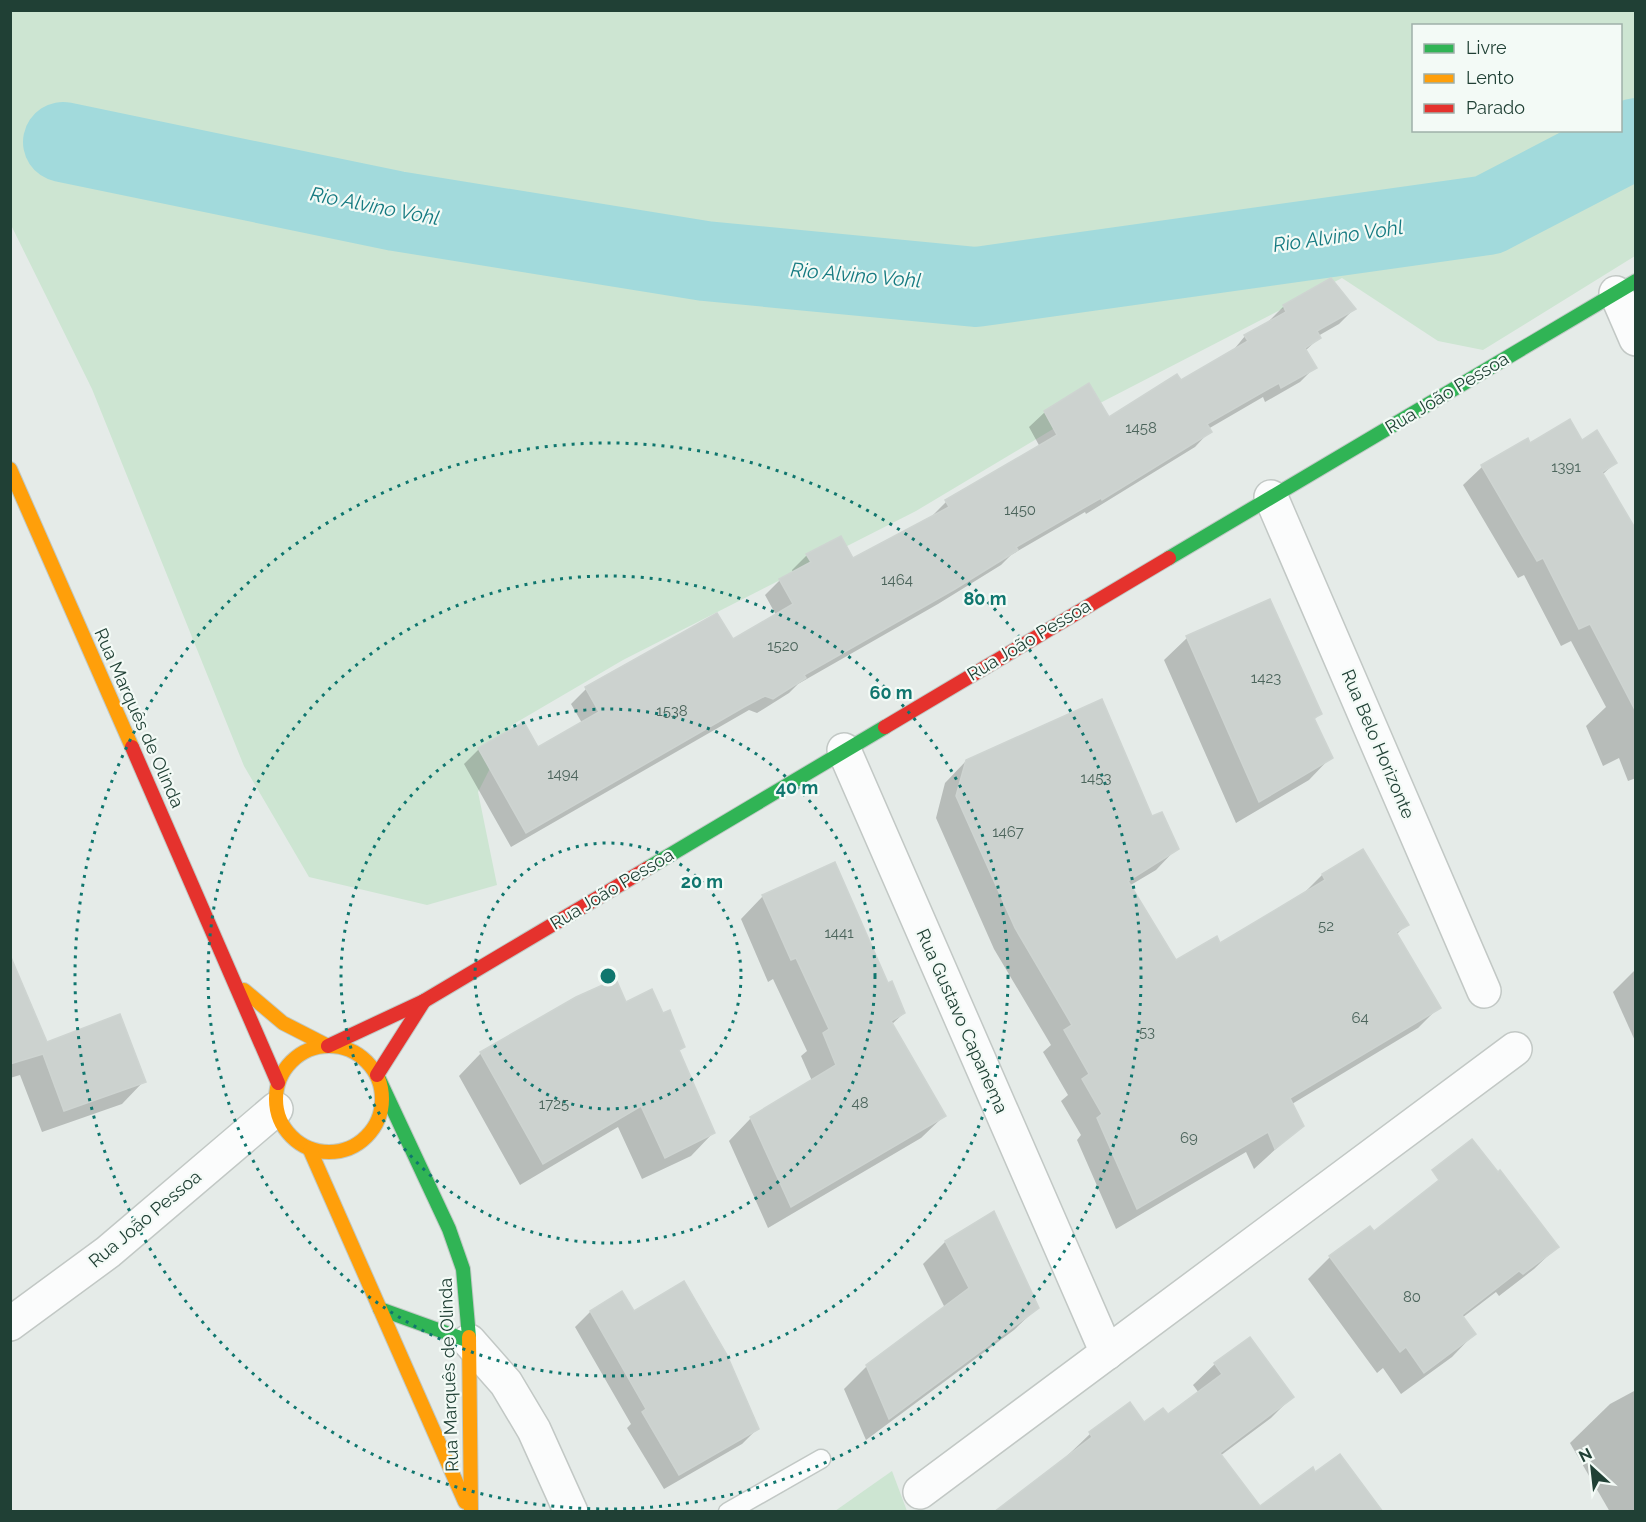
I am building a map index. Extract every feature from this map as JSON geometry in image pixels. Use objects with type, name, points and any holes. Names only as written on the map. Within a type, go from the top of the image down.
[{"type":"main road","name":"Rua João Pessoa","points":[[328,1046],[424,1001],[1626,287]]},
{"type":"main road","name":"Rua Marquês de Olinda","points":[[10,469],[234,981],[277,1096]]},
{"type":"main road","name":"Rua Marquês de Olinda","points":[[234,981],[267,1013],[291,1030],[328,1046]]},
{"type":"main road","name":"Rua João Pessoa","points":[[377,1075],[424,1001]]},
{"type":"main road","points":[[328,1046],[357,1053],[377,1075],[383,1093],[382,1110],[375,1128],[363,1141],[346,1150],[329,1154],[310,1150],[294,1140],[283,1126],[277,1096],[285,1069],[297,1057],[312,1048],[328,1046]]},
{"type":"main road","name":"Rua Marquês de Olinda","points":[[377,1075],[449,1229],[463,1269],[469,1341],[470,1512]]},
{"type":"main road","name":"Rua Marquês de Olinda","points":[[310,1150],[470,1512]]},
{"type":"main road","points":[[380,1309],[469,1341]]},
{"type":"street","points":[[1626,287],[1635,339]]},
{"type":"street","name":"Rua Belo Horizonte","points":[[1271,497],[1484,991]]},
{"type":"street","name":"Rua Gustavo Capanema","points":[[844,750],[1107,1353]]},
{"type":"street","points":[[920,1492],[1515,1049]]},
{"type":"street","name":"Rua João Pessoa","points":[[10,1324],[108,1252],[277,1096]]},
{"type":"street","points":[[469,1341],[506,1383],[534,1430],[571,1512]]},
{"type":"lane","points":[[728,1512],[821,1459]]},
{"type":"green space","points":[[10,11],[1635,11],[1635,256],[1483,350],[1438,341],[1342,278],[1073,417],[916,511],[623,660],[512,725],[478,792],[497,885],[427,905],[309,877],[244,766],[92,389],[11,225]]},
{"type":"green space","points":[[892,1471],[907,1511],[835,1511]]},
{"type":"building","points":[[1331,278],[1356,309],[1317,331],[1321,338],[1305,348],[1317,368],[1281,388],[1279,383],[1207,424],[1212,432],[1102,500],[1101,498],[1016,547],[1018,550],[955,589],[804,675],[806,678],[773,699],[765,696],[744,707],[526,833],[478,748],[524,722],[538,747],[599,712],[585,687],[717,613],[733,639],[793,604],[779,579],[811,562],[806,554],[841,536],[853,558],[949,507],[945,500],[1057,435],[1044,411],[1089,383],[1109,417],[1177,374],[1181,380],[1248,341],[1244,335],[1286,312],[1283,305]]},
{"type":"building","points":[[1570,419],[1582,440],[1597,430],[1617,463],[1602,472],[1635,528],[1635,710],[1590,624],[1579,629],[1543,558],[1537,561],[1481,465],[1528,438],[1530,443]]},
{"type":"building","points":[[1270,599],[1322,714],[1314,718],[1333,758],[1259,802],[1186,636]]},
{"type":"building","points":[[1102,699],[1152,816],[1162,812],[1179,849],[1128,881],[1176,960],[1217,936],[1220,943],[1325,880],[1322,874],[1363,849],[1409,925],[1396,932],[1441,1008],[1290,1098],[1304,1126],[1275,1149],[1268,1132],[1137,1209],[1097,1118],[1102,1114],[1082,1079],[1089,1074],[1064,1030],[1072,1025],[1015,928],[956,796],[966,760]]},
{"type":"building","points":[[835,862],[888,983],[892,981],[905,1013],[891,1021],[946,1116],[791,1207],[750,1117],[836,1065],[823,1033],[829,1029],[796,958],[791,960],[762,895]]},
{"type":"building","points":[[10,955],[47,1042],[120,1014],[146,1082],[64,1111],[43,1054],[10,1064]]},
{"type":"building","points":[[616,979],[626,1002],[652,989],[663,1013],[670,1010],[685,1047],[679,1050],[715,1133],[665,1158],[641,1106],[543,1164],[480,1052],[576,997]]},
{"type":"building","points":[[1472,1139],[1498,1172],[1500,1170],[1559,1247],[1523,1274],[1519,1271],[1462,1315],[1476,1334],[1424,1373],[1406,1347],[1400,1352],[1329,1256],[1370,1226],[1374,1231],[1439,1180],[1432,1170]]},
{"type":"building","points":[[994,1211],[1039,1308],[889,1419],[866,1365],[969,1288],[945,1241]]},
{"type":"building","points":[[684,1281],[727,1355],[759,1429],[679,1475],[642,1412],[646,1409],[590,1311],[622,1291],[634,1311]]},
{"type":"building","points":[[1250,1337],[1294,1397],[1220,1453],[1260,1506],[1313,1467],[1315,1472],[1340,1454],[1383,1512],[994,1512],[1092,1437],[1089,1432],[1130,1402],[1144,1422],[1163,1408],[1168,1414],[1222,1374],[1214,1363]]},
{"type":"waterway","name":"Rio Alvino Vohl","points":[[63,142],[396,211],[705,261],[976,287],[1488,215],[1636,138]]},
{"type":"traffic: fast","points":[[1169,558],[1636,281]]},
{"type":"traffic: fast","points":[[648,868],[885,727]]},
{"type":"traffic: fast","points":[[377,1075],[449,1229],[463,1269],[469,1337]]},
{"type":"traffic: fast","points":[[380,1309],[469,1341]]},
{"type":"traffic: slow","points":[[10,469],[132,747]]},
{"type":"traffic: slow","points":[[244,990],[283,1023],[328,1046]]},
{"type":"traffic: slow","points":[[329,1046],[349,1050],[367,1061],[378,1079],[382,1099],[378,1119],[367,1137],[349,1148],[329,1152],[309,1148],[291,1137],[280,1119],[276,1099],[280,1079],[291,1061],[309,1050],[329,1046]]},
{"type":"traffic: slow","points":[[310,1150],[465,1502]]},
{"type":"traffic: slow","points":[[469,1337],[471,1512]]},
{"type":"traffic: jam","points":[[885,727],[1169,558]]},
{"type":"traffic: jam","points":[[132,747],[278,1083]]},
{"type":"traffic: jam","points":[[328,1046],[424,1001],[648,868]]},
{"type":"traffic: jam","points":[[377,1075],[424,1001]]}]
